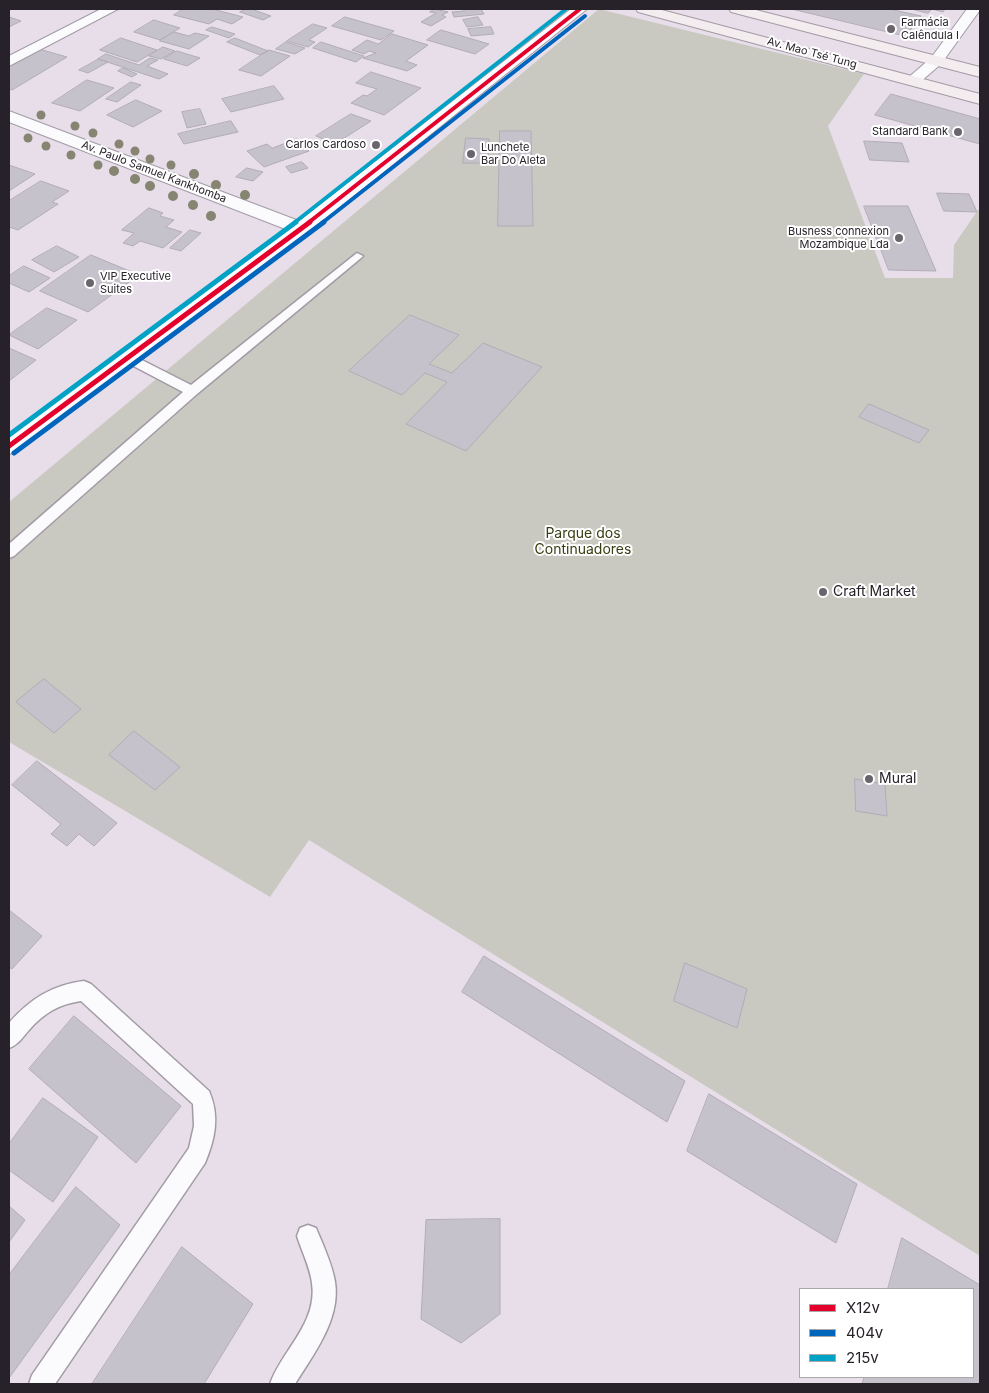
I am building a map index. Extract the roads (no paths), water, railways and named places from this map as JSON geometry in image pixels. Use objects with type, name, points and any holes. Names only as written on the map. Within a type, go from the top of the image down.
[{"type":"main road","name":"Av. Mao Tsé Tung","points":[[643,9],[980,98]]},
{"type":"main road","name":"Av. Mao Tsé Tung","points":[[736,9],[980,72]]},
{"type":"street","points":[[9,62],[111,9]]},
{"type":"street","points":[[9,446],[300,228],[580,9]]},
{"type":"street","points":[[914,80],[936,61],[974,9]]},
{"type":"street","name":"Av. Paulo Samuel Kankhomba","points":[[9,116],[300,228]]},
{"type":"lane","points":[[9,552],[192,391],[357,256]]},
{"type":"lane","points":[[128,358],[192,391]]},
{"type":"lane","points":[[9,1038],[42,1002],[65,992],[84,991],[202,1098],[206,1114],[205,1134],[197,1155],[42,1384]]},
{"type":"lane","points":[[282,1384],[322,1311],[324,1287],[308,1236]]},
{"type":"place","name":"Farmácia Calêndula I","points":[[891,29]]},
{"type":"place","name":"Standard Bank","points":[[958,132]]},
{"type":"place","name":"Carlos Cardoso","points":[[376,145]]},
{"type":"place","name":"Lunchete Bar Do Aleta","points":[[471,154]]},
{"type":"place","name":"Busness connexion Mozambique Lda","points":[[899,238]]},
{"type":"place","name":"VIP Executive Suites","points":[[90,283]]},
{"type":"place","name":"Craft Market","points":[[823,592]]},
{"type":"place","name":"Mural","points":[[869,779]]},
{"type":"park label","name":"Parque dos Continuadores","points":[[583,542]]}]
